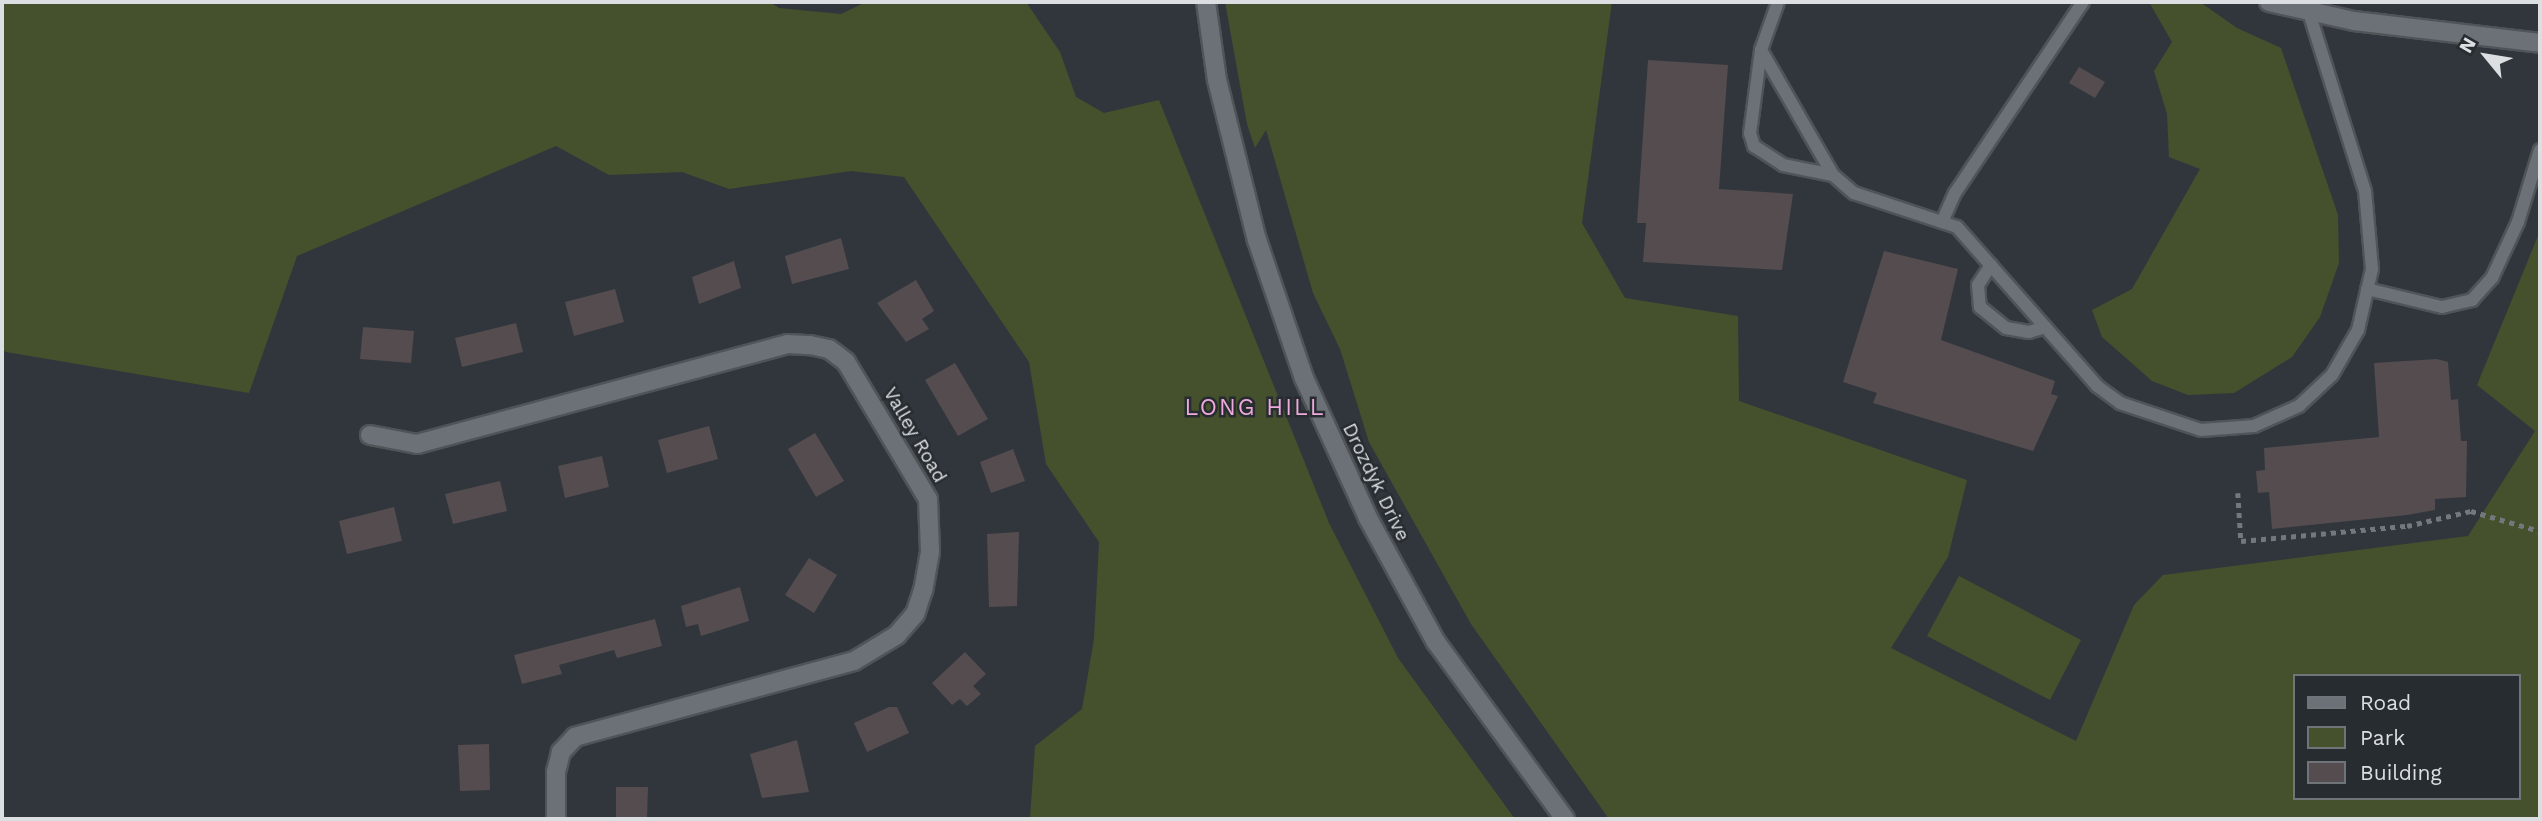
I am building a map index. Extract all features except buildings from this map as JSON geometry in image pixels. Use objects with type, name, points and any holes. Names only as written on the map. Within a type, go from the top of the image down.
[{"type":"street","name":"Drozdyk Drive","points":[[1206,2],[1217,80],[1257,240],[1304,379],[1368,518],[1436,642],[1565,819]]},
{"type":"street","points":[[2269,2],[2306,5],[2354,21],[2540,43]]},
{"type":"street","name":"Valley Road","points":[[370,435],[417,444],[788,344],[810,345],[829,349],[846,362],[928,499],[930,552],[923,590],[915,614],[897,635],[854,661],[575,737],[561,752],[556,772],[556,819]]},
{"type":"lane","points":[[1778,2],[1761,50],[1750,133],[1754,146],[1783,165],[1833,175]]},
{"type":"lane","points":[[1942,222],[1955,192],[2083,2]]},
{"type":"lane","points":[[1761,50],[1833,175],[1854,193],[1957,227],[2096,386],[2120,403],[2201,430],[2254,426],[2299,406],[2332,375],[2358,330],[2372,269],[2365,191],[2306,5]]},
{"type":"lane","points":[[2367,289],[2442,307],[2472,300],[2493,278],[2518,222],[2540,150]]},
{"type":"lane","points":[[1991,265],[1978,285],[1980,307],[2006,328],[2029,332],[2045,327]]},
{"type":"path","points":[[2238,492],[2241,541],[2407,526],[2471,511],[2540,531]]},
{"type":"green space","points":[[2,2],[770,2],[779,8],[841,14],[866,2],[1026,2],[1060,52],[1076,97],[1104,113],[1159,100],[1329,523],[1398,658],[1515,819],[1030,819],[1035,746],[1082,709],[1094,639],[1099,542],[1046,464],[1029,362],[904,177],[851,171],[729,189],[682,172],[609,175],[556,146],[297,256],[249,393],[6,352],[2,349]]},
{"type":"green space","points":[[1225,2],[1612,2],[1582,223],[1625,298],[1738,316],[1739,401],[1967,480],[1948,557],[1891,648],[2076,741],[2134,605],[2163,575],[2468,536],[2535,431],[2477,385],[2540,231],[2540,819],[1609,819],[1471,624],[1369,442],[1340,349],[1313,293],[1266,130],[1255,148],[1247,124]]},
{"type":"green space","points":[[2149,2],[2200,2],[2237,28],[2281,48],[2338,215],[2339,263],[2320,317],[2292,357],[2234,393],[2188,395],[2152,381],[2102,337],[2092,310],[2132,289],[2200,169],[2169,157],[2167,114],[2154,71],[2172,42]]},
{"type":"green space","points":[[1959,576],[2081,640],[2050,700],[1927,636]]},
{"type":"district","name":"LONG HILL","points":[[1255,408]]}]
